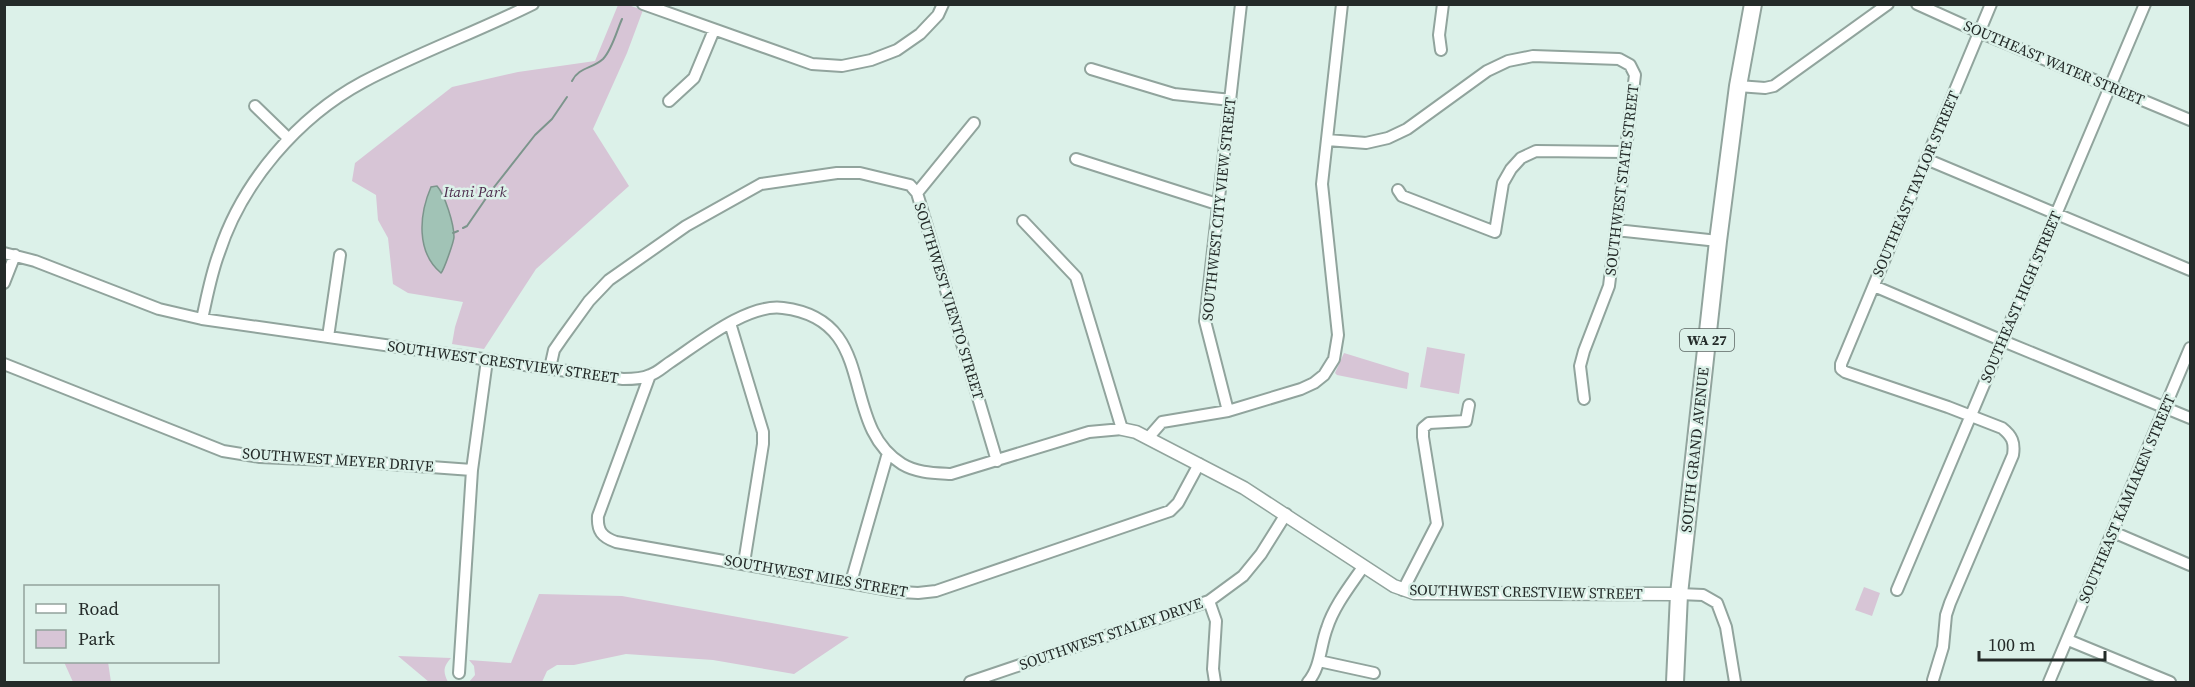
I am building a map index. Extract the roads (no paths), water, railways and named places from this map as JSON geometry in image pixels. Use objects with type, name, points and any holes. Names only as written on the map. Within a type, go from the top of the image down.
[{"type":"main road","name":"SOUTH GRAND AVENUE","points":[[1675,682],[1679,594],[1718,241],[1738,86],[1753,4]]},
{"type":"street","points":[[202,319],[216,260],[233,220],[250,189],[288,138],[309,119],[361,83],[533,4]]},
{"type":"street","points":[[643,4],[812,63],[842,66],[872,60],[897,50],[920,34],[938,15],[943,4]]},
{"type":"street","name":"SOUTHWEST CITY VIEW STREET","points":[[1228,411],[1205,321],[1241,4]]},
{"type":"street","points":[[1148,438],[1162,422],[1228,411],[1301,389],[1324,375],[1334,359],[1338,335],[1322,184],[1342,4]]},
{"type":"street","points":[[1441,50],[1439,35],[1443,4]]},
{"type":"street","points":[[1738,86],[1765,88],[1774,86],[1888,4]]},
{"type":"street","name":"SOUTHEAST WATER STREET","points":[[1917,4],[2190,120]]},
{"type":"street","name":"SOUTHEAST TAYLOR STREET","points":[[1971,416],[1845,372],[1841,369],[1841,364],[1991,4]]},
{"type":"street","name":"SOUTHEAST HIGH STREET","points":[[1897,590],[2145,4]]},
{"type":"street","points":[[669,101],[694,78],[714,30]]},
{"type":"street","name":"SOUTHWEST STATE STREET","points":[[1327,140],[1366,143],[1388,138],[1407,129],[1487,71],[1508,61],[1533,57],[1619,59],[1630,65],[1635,75],[1609,286],[1580,366],[1584,399]]},
{"type":"street","points":[[1091,69],[1174,94],[1231,100]]},
{"type":"street","points":[[255,106],[288,138]]},
{"type":"street","name":"SOUTHWEST VIENTO STREET","points":[[974,123],[917,193],[996,461]]},
{"type":"street","points":[[1398,190],[1402,196],[1495,232],[1503,183],[1521,158],[1536,151],[1625,152]]},
{"type":"street","points":[[1076,159],[1218,204]]},
{"type":"street","points":[[1926,159],[2190,270]]},
{"type":"street","points":[[550,368],[554,350],[562,337],[609,280],[686,226],[761,184],[837,173],[860,173],[910,185],[917,193]]},
{"type":"street","points":[[1023,221],[1076,277],[1122,429]]},
{"type":"street","points":[[1616,230],[1718,241]]},
{"type":"street","points":[[4,283],[10,254]]},
{"type":"street","name":"SOUTHWEST CRESTVIEW STREET","points":[[10,254],[35,261],[159,309],[202,319],[623,379],[650,375],[730,323],[753,311],[779,307],[805,311],[827,324],[843,342],[873,433],[888,453],[903,465],[927,473],[951,474],[1089,432],[1122,429],[1136,432],[1199,464],[1286,514],[1363,567],[1403,590],[1414,593],[1679,594]]},
{"type":"street","points":[[328,337],[340,255]]},
{"type":"street","points":[[1874,286],[2190,418]]},
{"type":"street","points":[[730,323],[763,432],[764,444],[744,563]]},
{"type":"street","name":"SOUTHEAST KAMIAKEN STREET","points":[[2049,682],[2190,348]]},
{"type":"street","points":[[459,673],[472,470],[487,360]]},
{"type":"street","name":"SOUTHWEST MEYER DRIVE","points":[[4,364],[223,451],[260,457],[472,470]]},
{"type":"street","name":"SOUTHWEST MIES STREET","points":[[650,375],[598,516],[597,527],[604,538],[901,592],[936,591],[1170,511],[1178,503],[1199,464]]},
{"type":"street","points":[[1403,590],[1437,519],[1423,428],[1429,423],[1466,421],[1468,405]]},
{"type":"street","points":[[1932,680],[1943,646],[1946,615],[1950,603],[2013,455],[2015,445],[2009,434],[2001,428],[1971,416]]},
{"type":"street","points":[[851,582],[888,453]]},
{"type":"street","name":"SOUTHWEST STALEY DRIVE","points":[[970,682],[1209,601],[1243,576],[1261,554],[1286,514]]},
{"type":"street","points":[[2112,532],[2190,565]]},
{"type":"street","points":[[1308,682],[1319,661],[1326,630],[1334,610],[1363,567]]},
{"type":"street","points":[[1679,594],[1703,595],[1717,603],[1725,627],[1735,682]]},
{"type":"street","points":[[1209,601],[1216,621],[1212,669],[1215,682]]},
{"type":"street","points":[[2068,640],[2170,682]]},
{"type":"street","points":[[1319,661],[1374,673]]},
{"type":"waterway","points":[[572,81],[578,73],[603,59],[612,45],[622,19]]},
{"type":"waterway","points":[[463,228],[467,226],[535,135],[552,119],[567,97]]},
{"type":"waterway","points":[[453,233],[458,231]]},
{"type":"park label","name":"Itani Park","points":[[475,192]]}]
